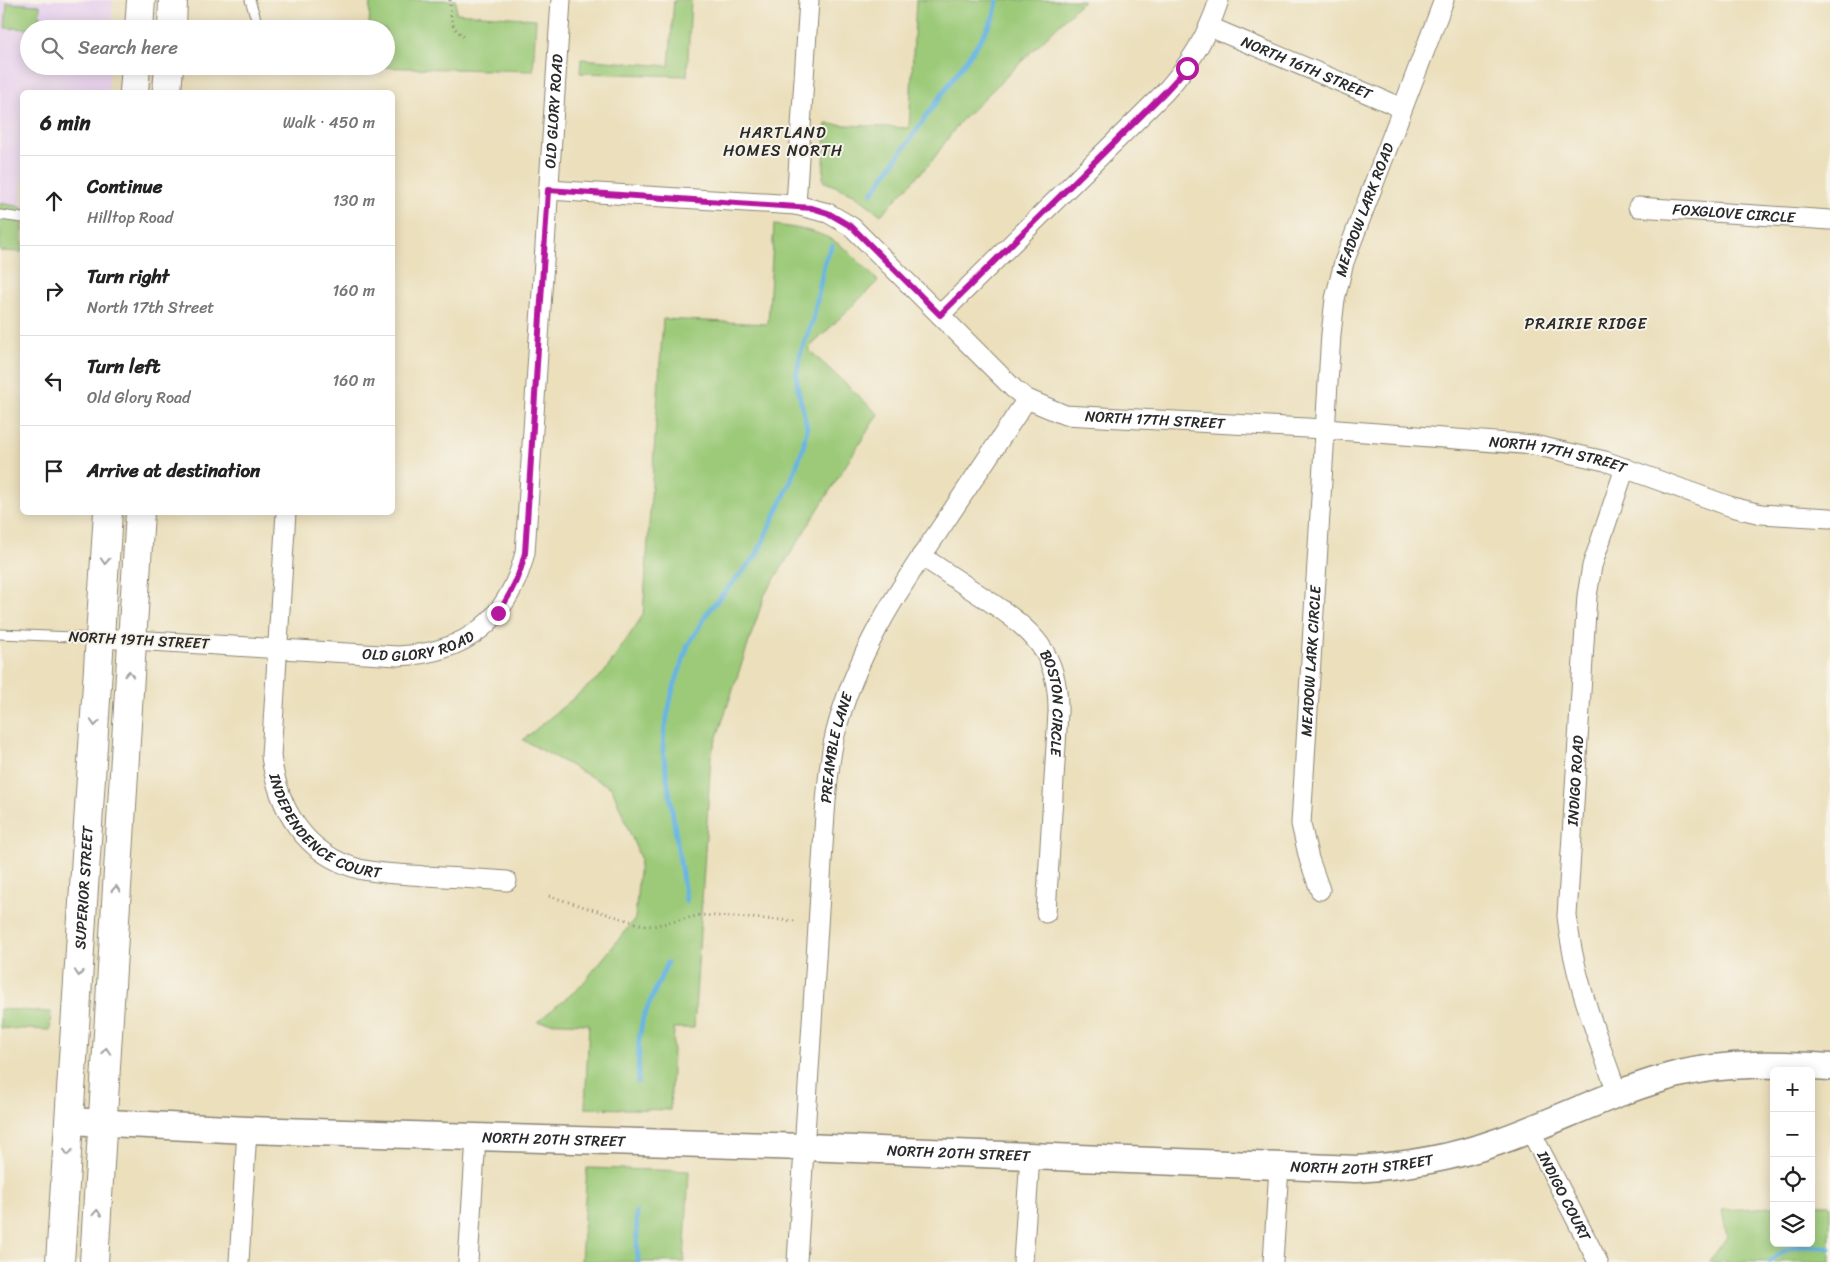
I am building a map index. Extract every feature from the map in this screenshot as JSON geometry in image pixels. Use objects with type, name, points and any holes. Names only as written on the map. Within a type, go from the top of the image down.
[{"type":"main road","points":[[140,20],[141,0]]},
{"type":"main road","points":[[172,20],[173,0]]},
{"type":"main road","points":[[134,90],[135,75]]},
{"type":"main road","points":[[167,90],[168,75]]},
{"type":"main road","name":"SUPERIOR STREET","points":[[60,1262],[108,515]]},
{"type":"main road","points":[[94,1262],[140,515]]},
{"type":"street","name":"OLD GLORY ROAD","points":[[277,648],[398,656],[422,655],[444,650],[464,641],[498,613],[511,595],[520,575],[528,531],[561,0]]},
{"type":"street","points":[[796,205],[809,0]]},
{"type":"street","points":[[940,315],[1187,68],[1210,27],[1219,0]]},
{"type":"street","name":"MEADOW LARK ROAD","points":[[1325,429],[1335,299],[1344,262],[1444,0]]},
{"type":"street","name":"NORTH 16TH STREET","points":[[1210,27],[1402,108]]},
{"type":"street","name":"NORTH 17TH STREET","points":[[548,190],[796,205],[828,213],[852,227],[1027,399],[1051,411],[1079,417],[1325,429],[1534,445],[1625,468],[1739,509],[1761,514],[1830,518]]},
{"type":"street","name":"FOXGLOVE CIRCLE","points":[[1638,207],[1830,220]]},
{"type":"street","name":"PREAMBLE LANE","points":[[797,1262],[825,814],[828,775],[835,734],[848,694],[867,647],[890,603],[1027,399]]},
{"type":"street","name":"MEADOW LARK CIRCLE","points":[[1320,890],[1309,859],[1302,824],[1325,429]]},
{"type":"street","name":"INDIGO ROAD","points":[[1617,1093],[1576,972],[1570,944],[1568,916],[1587,596],[1592,566],[1625,468]]},
{"type":"street","name":"INDEPENDENCE COURT","points":[[286,515],[271,756],[274,779],[281,800],[291,819],[306,837],[322,851],[340,862],[360,869],[507,881]]},
{"type":"street","name":"BOSTON CIRCLE","points":[[921,556],[1029,629],[1044,650],[1052,666],[1058,696],[1058,712],[1046,913]]},
{"type":"street","name":"NORTH 19TH STREET","points":[[100,638],[277,648]]},
{"type":"street","name":"NORTH 20TH STREET","points":[[70,1121],[247,1130],[804,1147],[1356,1169],[1402,1164],[1472,1150],[1530,1130],[1617,1093],[1660,1079],[1711,1068],[1765,1064],[1830,1067]]},
{"type":"street","points":[[239,1262],[247,1130]]},
{"type":"street","name":"INDIGO COURT","points":[[1530,1130],[1598,1262]]},
{"type":"street","points":[[468,1262],[476,1138]]},
{"type":"street","points":[[1023,1262],[1030,1156]]},
{"type":"street","points":[[1273,1262],[1279,1167]]},
{"type":"lane","points":[[250,0],[256,20]]},
{"type":"lane","points":[[0,215],[20,218]]},
{"type":"lane","name":"NORTH 19TH STREET","points":[[0,634],[100,638]]},
{"type":"path","points":[[450,0],[452,22],[456,31],[466,38]]},
{"type":"path","points":[[549,896],[643,925],[653,926],[701,915],[798,921]]},
{"type":"shaded area","points":[[0,0],[113,0],[112,20],[20,20],[20,75],[109,75],[108,90],[20,90],[20,207],[0,203]]},
{"type":"green space","points":[[370,0],[456,0],[456,13],[536,19],[533,71],[395,68],[395,20],[369,20]]},
{"type":"green space","points":[[674,0],[691,0],[687,76],[580,73],[581,59],[669,66]]},
{"type":"green space","points":[[916,0],[1084,0],[959,123],[931,162],[881,215],[854,194],[823,181],[826,124],[909,128]]},
{"type":"green space","points":[[7,3],[40,5],[39,20],[20,20],[20,28],[5,28]]},
{"type":"green space","points":[[0,203],[20,207],[20,252],[0,251]]},
{"type":"green space","points":[[774,225],[809,231],[833,240],[853,256],[878,281],[808,349],[878,414],[765,594],[711,755],[694,1028],[674,1028],[670,1110],[585,1108],[589,1024],[537,1022],[580,987],[635,919],[640,858],[612,788],[523,740],[604,673],[643,615],[663,319],[768,324]]},
{"type":"green space","points":[[0,1009],[51,1012],[50,1030],[0,1028]]},
{"type":"green space","points":[[587,1168],[689,1171],[684,1262],[581,1262]]},
{"type":"green space","points":[[1815,1205],[1830,1205],[1830,1262],[1709,1262],[1727,1237],[1722,1210],[1770,1207],[1770,1247],[1815,1247]]},
{"type":"waterway","points":[[872,193],[981,39],[994,16],[997,1]]},
{"type":"waterway","points":[[686,901],[663,751],[664,732],[672,693],[688,645],[710,609],[756,556],[791,481],[803,448],[807,427],[797,385],[797,372],[801,351],[813,320],[825,260],[832,246]]},
{"type":"waterway","points":[[638,1082],[639,1039],[643,1018],[667,963]]},
{"type":"waterway","points":[[636,1212],[638,1262]]},
{"type":"waterway","points":[[1769,1262],[1782,1252],[1797,1247],[1830,1248]]},
{"type":"district","name":"HARTLAND HOMES NORTH","points":[[783,141]]},
{"type":"district","name":"PRAIRIE RIDGE","points":[[1586,323]]},
{"type":"route","points":[[498,613],[511,595],[520,575],[528,531],[548,190],[796,205],[828,213],[852,227],[940,315],[1187,68]]}]
